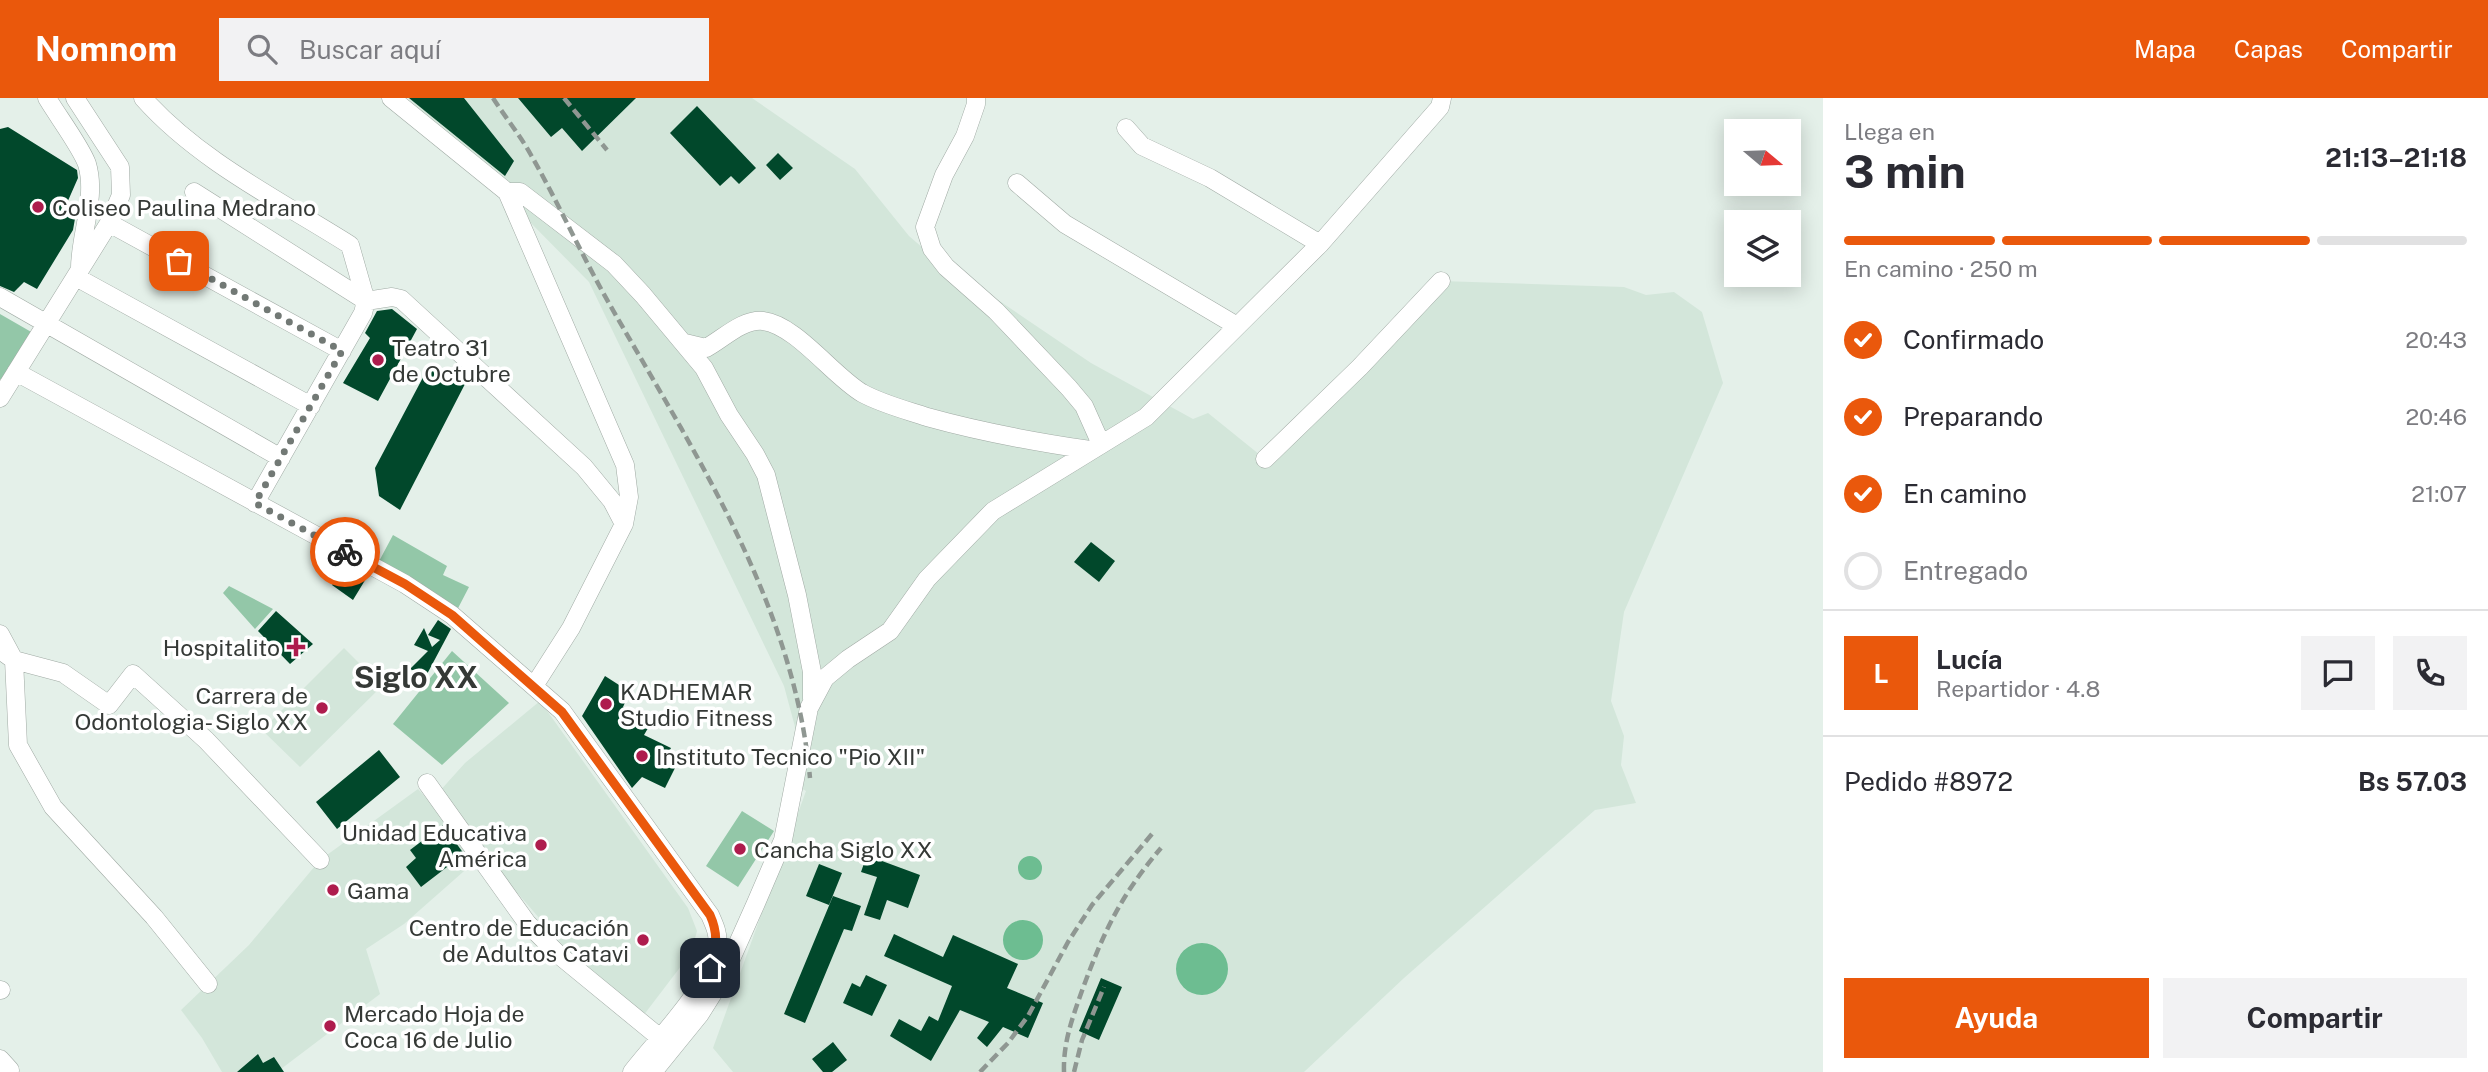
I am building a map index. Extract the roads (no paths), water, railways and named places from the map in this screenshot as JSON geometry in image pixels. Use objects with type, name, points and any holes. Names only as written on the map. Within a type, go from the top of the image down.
[{"type":"street","points":[[47,98],[87,164],[90,197],[78,274]]},
{"type":"street","points":[[0,398],[109,223],[121,195],[120,167],[75,98]]},
{"type":"street","points":[[143,98],[158,115],[198,149],[350,245],[366,301],[363,313],[255,503]]},
{"type":"street","points":[[391,98],[507,192],[625,465],[629,497],[624,524],[571,628],[534,686]]},
{"type":"street","points":[[976,98],[965,136],[944,175],[925,227],[932,249],[946,267],[996,311],[1084,406],[1096,447]]},
{"type":"street","points":[[653,1072],[700,1014],[722,979],[756,903],[783,840],[804,727],[812,702],[825,678],[890,631],[927,579],[993,511],[1146,417],[1320,244],[1440,107],[1442,98]]},
{"type":"street","points":[[1126,128],[1142,146],[1210,178],[1320,244]]},
{"type":"street","points":[[1017,183],[1065,224],[1237,326]]},
{"type":"street","points":[[194,192],[366,301],[392,296],[401,299],[584,467],[612,501],[624,524]]},
{"type":"street","points":[[507,192],[520,192],[614,264],[704,368],[766,475],[804,627],[812,672],[812,702]]},
{"type":"street","points":[[109,223],[342,351]]},
{"type":"street","points":[[78,274],[311,406]]},
{"type":"street","points":[[1265,459],[1360,367],[1441,281]]},
{"type":"street","points":[[0,297],[281,458]]},
{"type":"street","points":[[685,343],[706,348],[740,326],[762,321],[780,327],[802,341],[831,371],[863,393],[900,409],[1005,436],[1096,447]]},
{"type":"street","points":[[16,372],[405,584],[452,615],[562,712],[710,915],[717,931],[717,947],[698,990],[632,1072]]},
{"type":"street","points":[[0,634],[7,655],[18,745],[53,807],[154,917],[208,984]]},
{"type":"street","points":[[7,655],[63,673],[109,705],[133,674],[206,740],[320,860]]},
{"type":"street","points":[[427,783],[527,923],[559,955],[659,1037]]},
{"type":"railway","points":[[493,98],[531,155],[736,532],[784,651],[800,714],[810,778]]},
{"type":"railway","points":[[564,98],[607,150]]},
{"type":"railway","points":[[980,1072],[1008,1043],[1028,1016],[1068,942],[1092,905],[1152,834]]},
{"type":"railway","points":[[1064,1072],[1069,1029],[1098,949],[1124,898],[1161,848]]},
{"type":"railway","points":[[1074,1072],[1082,1040],[1104,987]]},
{"type":"place","name":"Coliseo Paulina Medrano","points":[[38,207]]},
{"type":"place","name":"Teatro 31 de Octubre","points":[[378,360]]},
{"type":"place","name":"Hospitalito","points":[[296,647]]},
{"type":"place","name":"KADHEMAR Studio Fitness","points":[[606,704]]},
{"type":"place","name":"Carrera de Odontologia- Siglo XX","points":[[322,708]]},
{"type":"place","name":"Instituto Tecnico \"Pio XII\"","points":[[642,756]]},
{"type":"place","name":"Unidad Educativa América","points":[[541,845]]},
{"type":"place","name":"Cancha Siglo XX","points":[[740,849]]},
{"type":"place","name":"Gama","points":[[333,890]]},
{"type":"place","name":"Centro de Educación de Adultos Catavi","points":[[643,940]]},
{"type":"place","name":"Mercado Hoja de Coca 16 de Julio","points":[[330,1026]]},
{"type":"district","name":"Siglo XX","points":[[416,677]]}]
